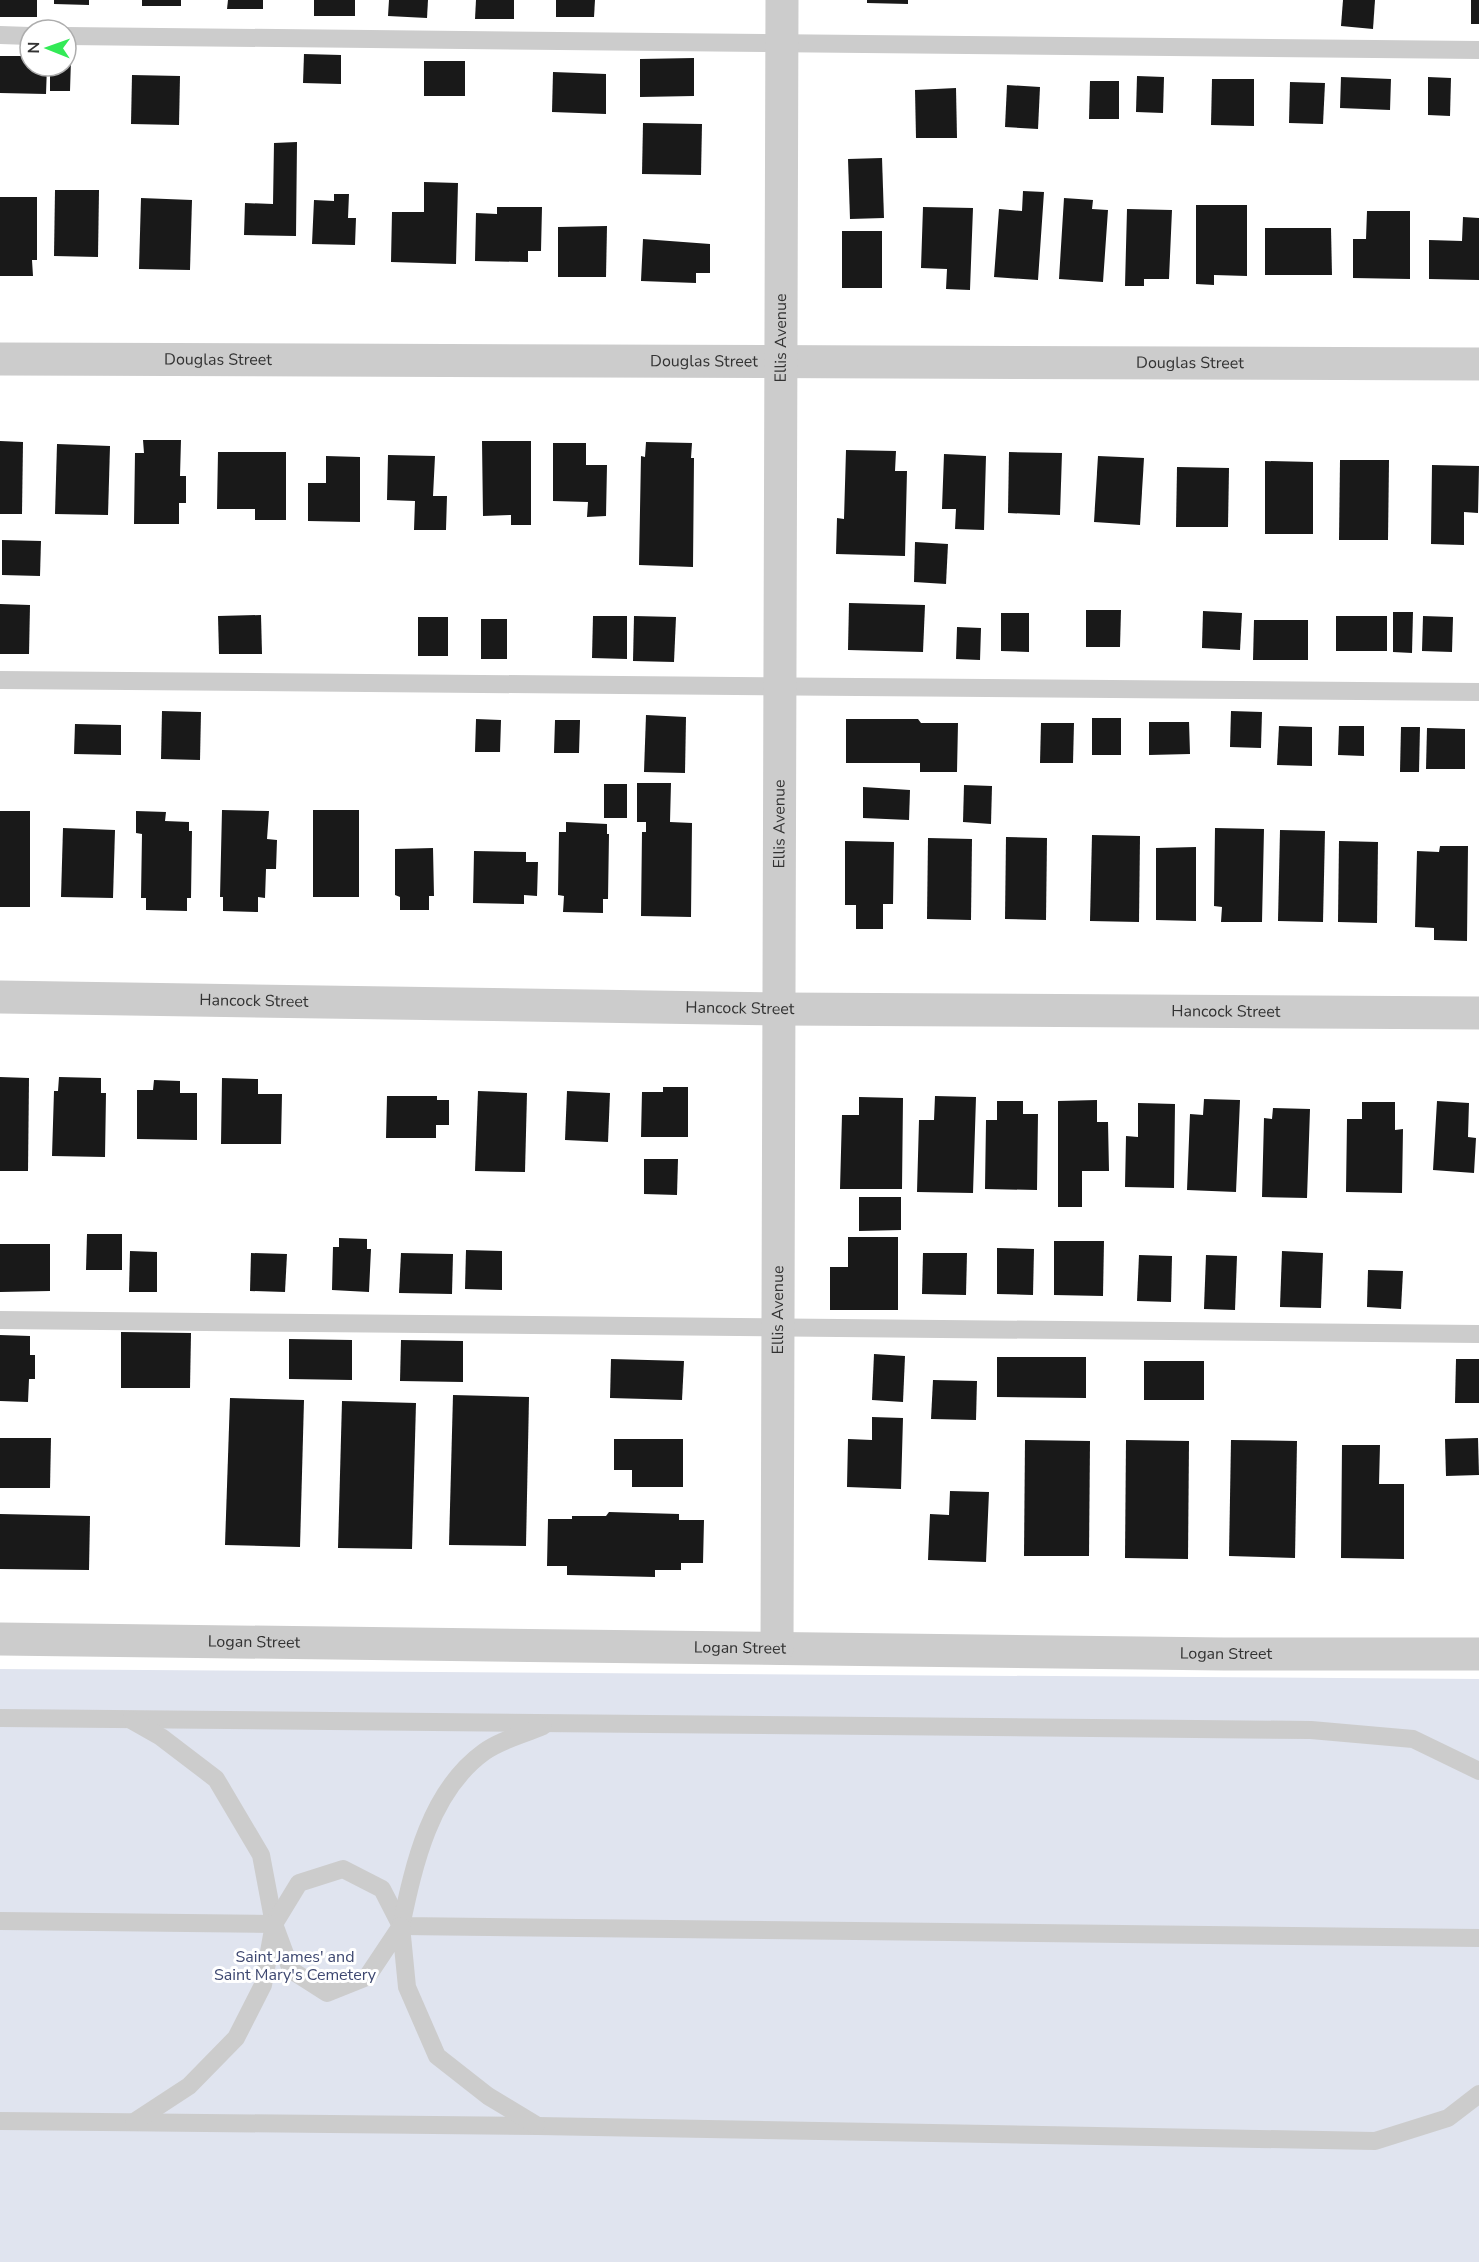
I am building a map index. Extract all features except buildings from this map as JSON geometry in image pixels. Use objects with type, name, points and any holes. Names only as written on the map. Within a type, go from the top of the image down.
[{"type":"street","name":"Ellis Avenue","points":[[777,1648],[782,0]]},
{"type":"street","name":"Douglas Street","points":[[0,358],[1479,364]]},
{"type":"street","name":"Hancock Street","points":[[0,997],[779,1009],[1479,1013]]},
{"type":"street","name":"Logan Street","points":[[0,1639],[1479,1654]]},
{"type":"lane","points":[[0,35],[18,36]]},
{"type":"lane","points":[[78,36],[781,41],[1479,50]]},
{"type":"lane","points":[[0,680],[1479,692]]},
{"type":"lane","points":[[0,1320],[1479,1334]]},
{"type":"lane","points":[[0,1718],[1311,1730],[1413,1739],[1479,1771]]},
{"type":"lane","points":[[129,1719],[161,1737],[216,1779],[261,1855],[274,1924],[291,1970],[327,1993],[367,1977],[401,1926]]},
{"type":"lane","points":[[538,2126],[488,2096],[437,2056],[407,1987],[401,1926],[414,1863],[444,1792],[484,1752],[550,1723]]},
{"type":"lane","points":[[134,2122],[189,2086],[236,2038],[263,1985],[274,1924],[300,1883],[343,1869],[382,1889],[401,1926]]},
{"type":"lane","points":[[0,1920],[274,1924]]},
{"type":"lane","points":[[401,1926],[1479,1938]]},
{"type":"lane","points":[[0,2121],[538,2126],[1375,2141],[1448,2118],[1479,2094]]},
{"type":"green space","name":"Saint James' and Saint Mary's Cemetery","points":[[0,1669],[1479,1679],[1479,2262],[0,2262]]}]
